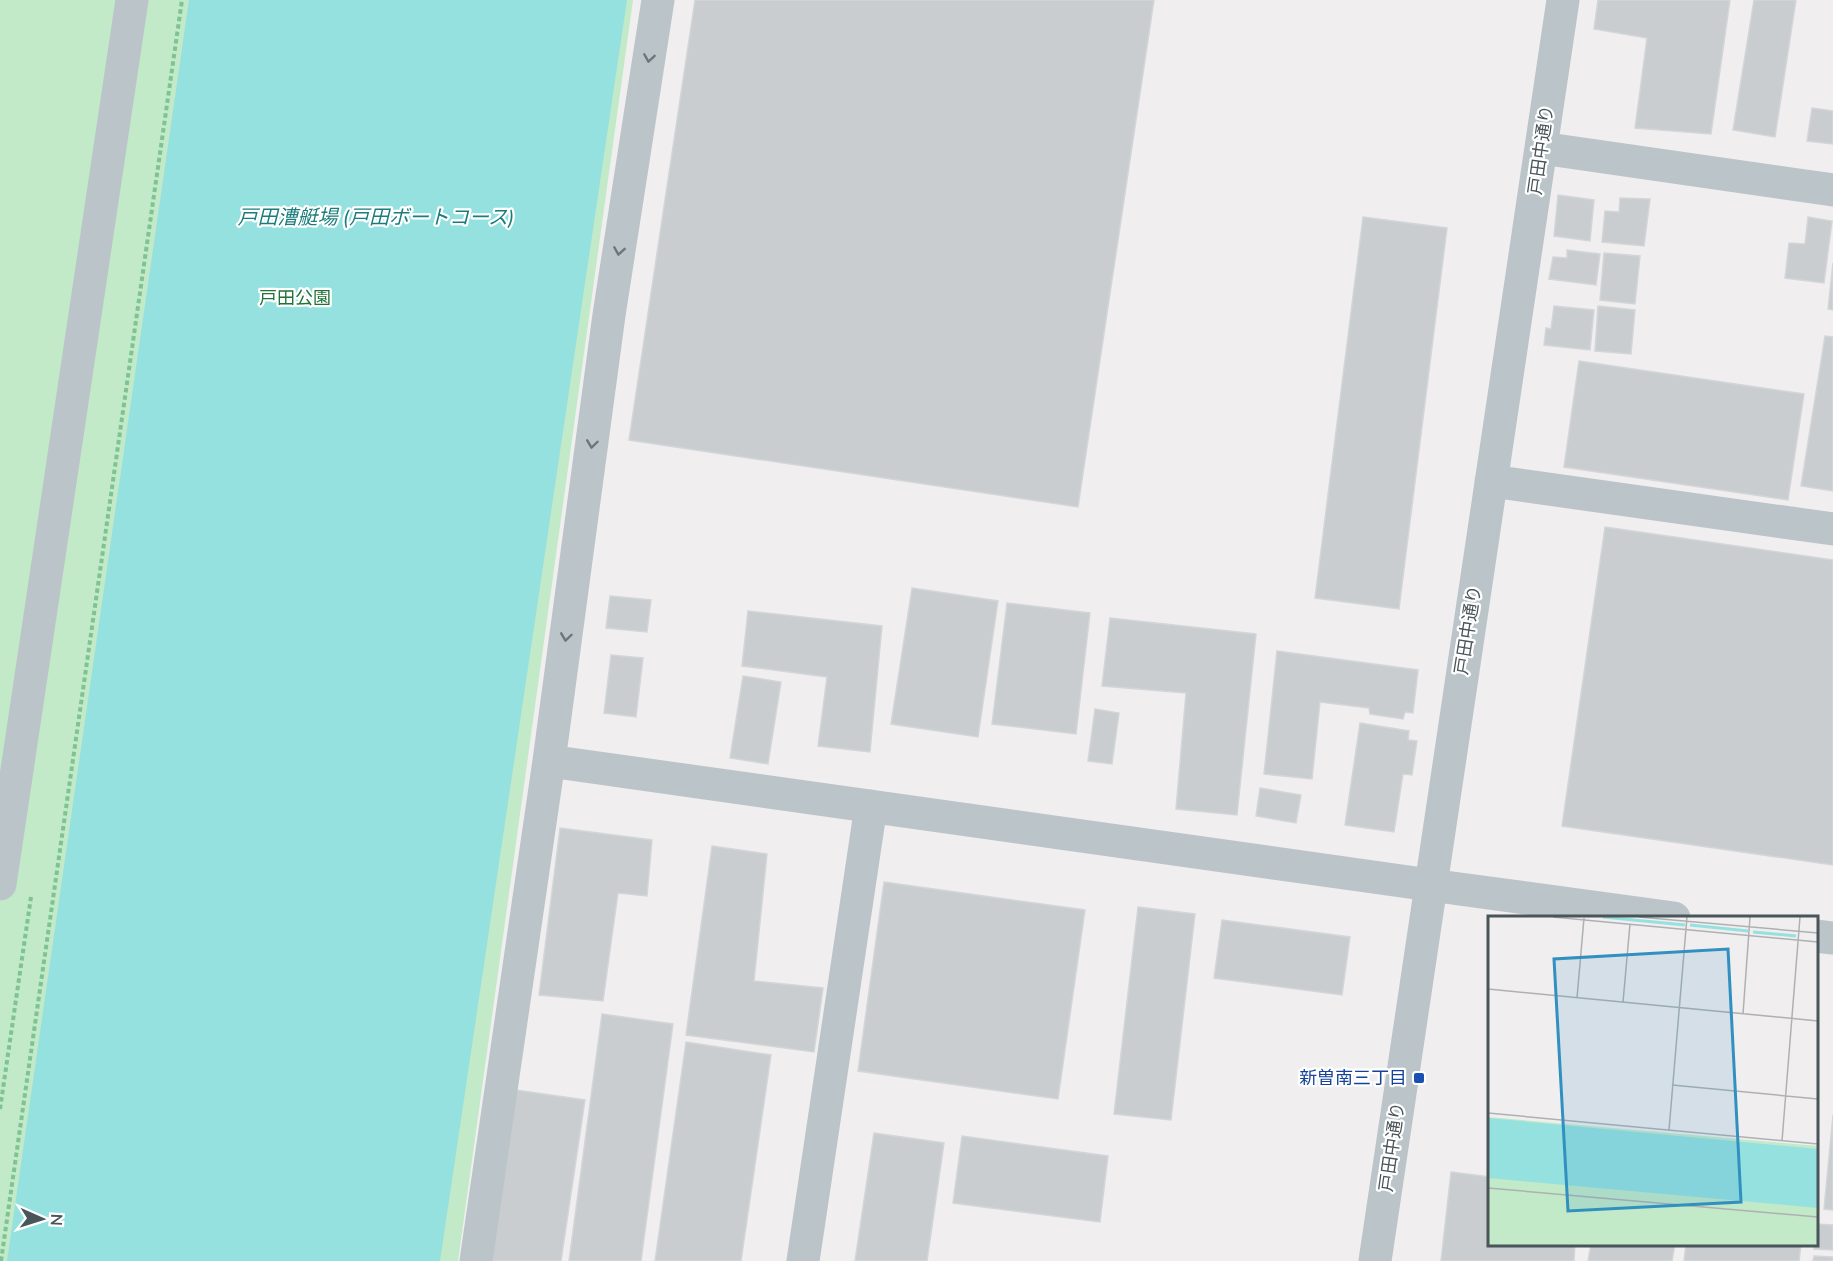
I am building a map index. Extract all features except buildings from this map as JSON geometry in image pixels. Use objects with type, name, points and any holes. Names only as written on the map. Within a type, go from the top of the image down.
[{"type":"street","points":[[0,884],[132,0]]},
{"type":"street","points":[[476,1261],[549,761],[609,315],[658,0]]},
{"type":"street","name":"戸田中通り","points":[[1375,1261],[1563,0]]},
{"type":"street","points":[[1541,148],[1833,190]]},
{"type":"street","points":[[1491,481],[1833,529]]},
{"type":"street","points":[[549,761],[1659,916]]},
{"type":"street","points":[[803,1261],[871,806]]},
{"type":"street","points":[[1818,936],[1833,938]]},
{"type":"path","points":[[1,1261],[182,0]]},
{"type":"green space","name":"戸田漕艇場 (戸田ボートコース)","points":[[0,0],[633,0],[458,1261],[0,1261]]},
{"type":"water","name":"戸田漕艇場 (戸田ボートコース)","points":[[189,0],[627,0],[440,1261],[7,1261]]},
{"type":"place","name":"新曽南三丁目","points":[[1419,1078]]},
{"type":"park label","name":"戸田公園","points":[[295,298]]}]
